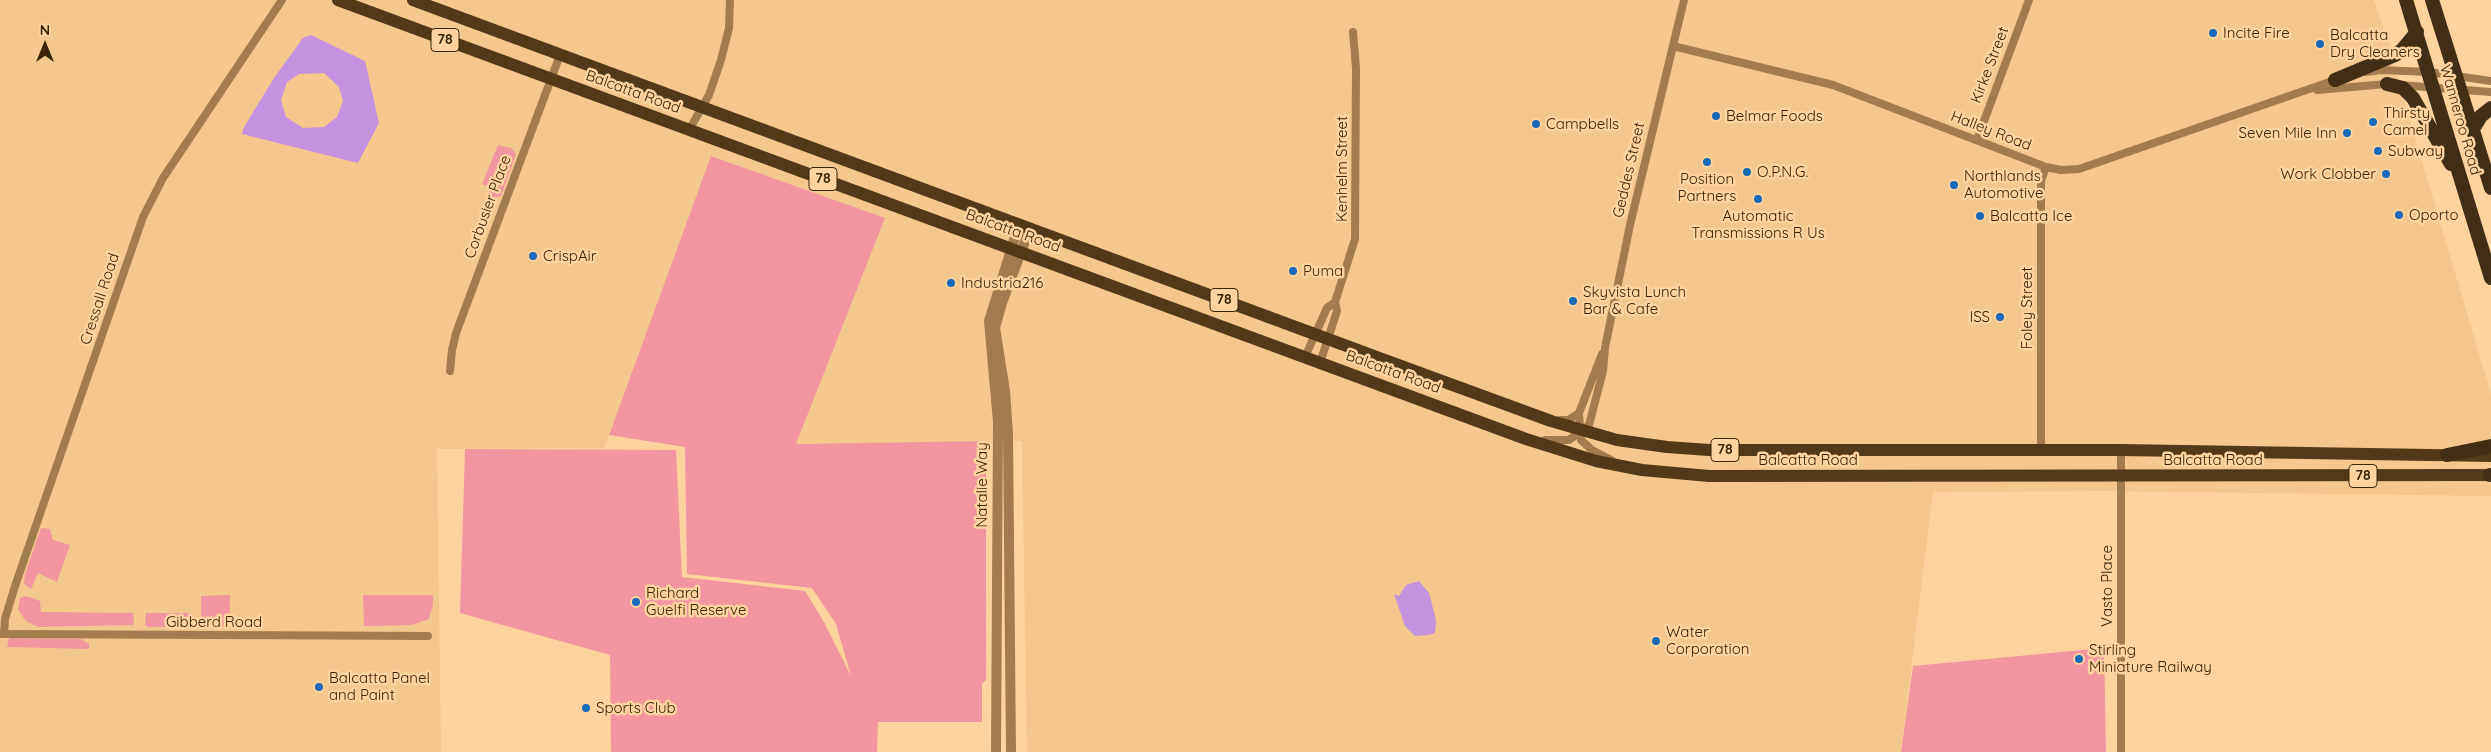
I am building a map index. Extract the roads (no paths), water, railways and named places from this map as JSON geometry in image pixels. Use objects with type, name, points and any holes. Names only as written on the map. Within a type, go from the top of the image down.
[{"type":"highway","name":"Wanneroo Road","points":[[2406,0],[2491,278]]},
{"type":"highway","name":"Wanneroo Road","points":[[2432,0],[2491,188]]},
{"type":"highway","points":[[2335,80],[2395,55],[2402,50],[2417,32]]},
{"type":"highway","points":[[2387,84],[2403,88],[2413,98],[2461,182]]},
{"type":"highway","points":[[2472,129],[2481,116],[2491,108]]},
{"type":"highway","points":[[2447,454],[2491,446]]},
{"type":"main road","name":"Balcatta Road","points":[[338,0],[1526,439],[1589,459],[1626,467],[1675,474],[1709,476],[2491,475]]},
{"type":"main road","name":"Balcatta Road","points":[[412,0],[1314,334],[1551,421],[1602,437],[1667,448],[1709,450],[2121,450],[2491,456]]},
{"type":"street","name":"Cressall Road","points":[[2,634],[5,618],[18,578],[142,217],[164,178],[282,0]]},
{"type":"street","points":[[689,130],[711,88],[726,41],[730,0]]},
{"type":"street","name":"Geddes Street","points":[[1583,430],[1603,371],[1605,348],[1630,225],[1684,0]]},
{"type":"street","name":"Kirke Street","points":[[1977,140],[2030,0]]},
{"type":"street","name":"Kenhelm Street","points":[[1320,363],[1337,311],[1335,302],[1351,258],[1357,224],[1356,68],[1353,32]]},
{"type":"street","name":"Halley Road","points":[[1673,46],[1833,85],[2061,170],[2078,169],[2335,80],[2381,70],[2429,72],[2458,82]]},
{"type":"street","name":"Corbusier Place","points":[[450,371],[456,334],[560,56]]},
{"type":"street","points":[[2458,82],[2491,80]]},
{"type":"street","points":[[2458,82],[2491,92]]},
{"type":"street","name":"Halley Road","points":[[2298,93],[2346,86],[2387,84],[2434,87],[2458,82]]},
{"type":"street","name":"Foley Street","points":[[2041,451],[2041,181],[2046,166]]},
{"type":"street","name":"Natalie Way","points":[[1011,752],[1008,434],[1006,390],[996,328],[1025,226]]},
{"type":"street","name":"Natalie Way","points":[[996,752],[998,422],[988,321],[1017,250]]},
{"type":"street","name":"Kenhelm Street","points":[[1305,357],[1327,308],[1335,302]]},
{"type":"street","name":"Geddes Street","points":[[1583,430],[1578,413],[1605,348]]},
{"type":"street","points":[[1551,421],[1568,420],[1578,413]]},
{"type":"street","points":[[1526,439],[1556,442],[1569,440],[1583,430]]},
{"type":"street","points":[[1583,430],[1581,440],[1592,450],[1626,467]]},
{"type":"street","name":"Vasto Place","points":[[2121,450],[2121,752]]},
{"type":"street","name":"Gibberd Road","points":[[2,634],[428,636]]},
{"type":"place","name":"Incite Fire","points":[[2213,33]]},
{"type":"place","name":"Balcatta Dry Cleaners","points":[[2320,44]]},
{"type":"place","name":"Belmar Foods","points":[[1716,116]]},
{"type":"place","name":"Thirsty Camel","points":[[2373,122]]},
{"type":"place","name":"Campbells","points":[[1536,124]]},
{"type":"place","name":"Seven Mile Inn","points":[[2347,133]]},
{"type":"place","name":"Subway","points":[[2378,151]]},
{"type":"place","name":"Position Partners","points":[[1707,162]]},
{"type":"place","name":"O.P.N.G.","points":[[1747,172]]},
{"type":"place","name":"Work Clobber","points":[[2386,174]]},
{"type":"place","name":"Northlands Automotive","points":[[1954,185]]},
{"type":"place","name":"Automatic Transmissions R Us","points":[[1758,199]]},
{"type":"place","name":"Oporto","points":[[2399,215]]},
{"type":"place","name":"Balcatta Ice","points":[[1980,216]]},
{"type":"place","name":"CrispAir","points":[[533,256]]},
{"type":"place","name":"Puma","points":[[1293,271]]},
{"type":"place","name":"Industria216","points":[[951,283]]},
{"type":"place","name":"Skyvista Lunch Bar & Cafe","points":[[1573,301]]},
{"type":"place","name":"ISS","points":[[2000,317]]},
{"type":"place","name":"Richard Guelfi Reserve","points":[[636,602]]},
{"type":"place","name":"Water Corporation","points":[[1656,641]]},
{"type":"place","name":"Stirling Miniature Railway","points":[[2079,659]]},
{"type":"place","name":"Balcatta Panel and Paint","points":[[319,687]]},
{"type":"place","name":"Sports Club","points":[[586,708]]}]
